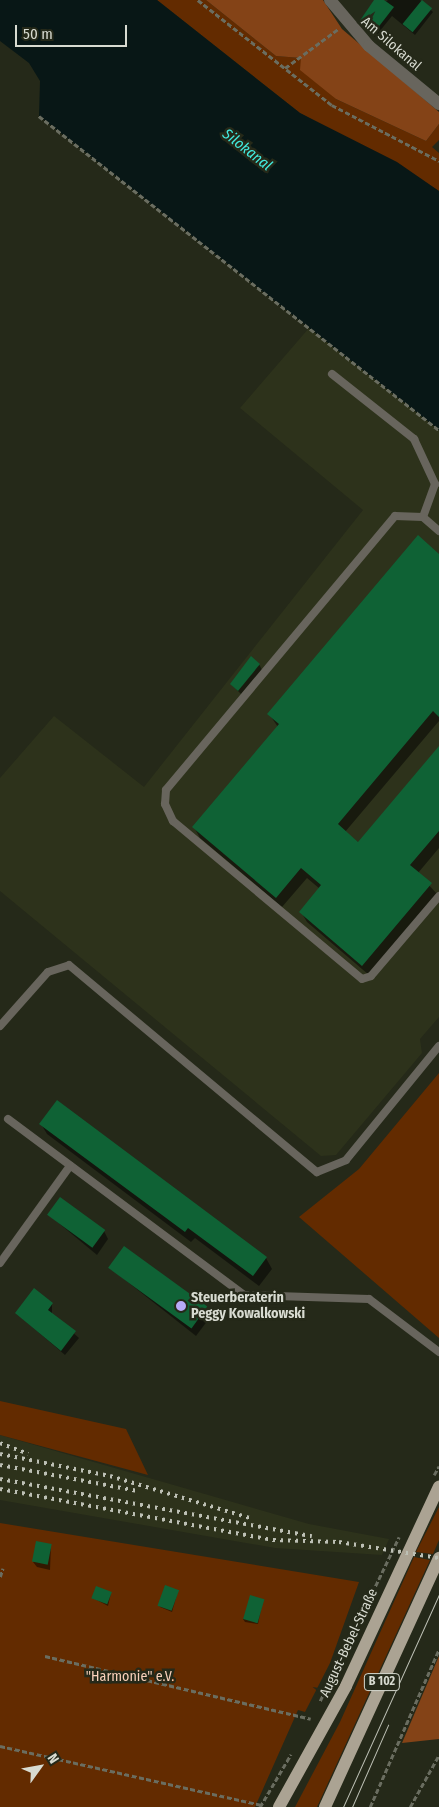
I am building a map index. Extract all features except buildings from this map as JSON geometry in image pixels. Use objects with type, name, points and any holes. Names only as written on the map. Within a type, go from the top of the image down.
[{"type":"main road","name":"August-Bebel-Straße","points":[[280,1807],[346,1686],[434,1485]]},
{"type":"main road","name":"B 102","points":[[325,1807],[439,1558]]},
{"type":"street","name":"Am Silokanal","points":[[330,0],[346,24],[439,104]]},
{"type":"lane","points":[[332,374],[414,439],[435,484],[423,518]]},
{"type":"lane","points":[[439,531],[423,518],[395,516],[166,790],[165,804],[173,821],[362,979],[372,976],[439,896]]},
{"type":"lane","points":[[0,1026],[48,972],[69,965],[317,1172],[346,1160],[439,1046]]},
{"type":"lane","points":[[8,1119],[244,1295],[369,1298],[439,1352]]},
{"type":"lane","points":[[0,1263],[70,1166]]},
{"type":"path","points":[[198,0],[332,105],[439,161]]},
{"type":"path","points":[[285,68],[346,24]]},
{"type":"path","points":[[39,116],[439,430]]},
{"type":"path","points":[[434,1485],[439,1466]]},
{"type":"path","points":[[306,1728],[401,1533]]},
{"type":"path","points":[[0,1577],[3,1568]]},
{"type":"path","points":[[370,1807],[439,1649]]},
{"type":"path","points":[[45,1656],[311,1719]]},
{"type":"path","points":[[0,1746],[261,1806],[296,1745]]},
{"type":"path","points":[[410,1807],[439,1755]]},
{"type":"shaded area","points":[[206,0],[323,0],[342,29],[439,112],[439,124],[426,141],[336,99],[300,70],[301,58],[276,56]]},
{"type":"shaded area","points":[[309,328],[439,430],[439,1017],[420,1039],[422,1053],[336,1155],[321,1156],[0,891],[0,778],[54,716],[144,787],[363,510],[240,408]]},
{"type":"shaded area","points":[[0,1435],[309,1524],[389,1539],[382,1555],[275,1548],[0,1500]]},
{"type":"shaded area","points":[[439,1656],[439,1739],[402,1743]]},
{"type":"green space","points":[[157,0],[206,0],[276,56],[301,58],[336,99],[426,141],[439,124],[439,140],[432,147],[439,153],[439,191],[300,113]]},
{"type":"green space","points":[[439,1073],[439,1338],[299,1217],[359,1169]]},
{"type":"green space","points":[[0,1401],[126,1429],[148,1475],[0,1435]]},
{"type":"green space","points":[[439,1507],[439,1540],[433,1554],[416,1552]]},
{"type":"green space","name":"\"Harmonie\" e.V.","points":[[0,1523],[359,1582],[330,1663],[305,1712],[298,1710],[255,1807],[0,1807]]},
{"type":"green space","points":[[414,1557],[430,1560],[317,1807],[295,1807],[340,1722]]},
{"type":"water","name":"Silokanal","points":[[0,0],[157,0],[300,113],[397,162],[439,191],[439,430],[39,116],[40,81],[29,63],[0,41]]},
{"type":"tram line","points":[[343,1807],[439,1594]]},
{"type":"tram line","points":[[352,1807],[388,1725]]},
{"type":"railway","points":[[0,1443],[28,1454]]},
{"type":"railway","points":[[0,1454],[110,1476],[253,1519]]},
{"type":"railway","points":[[0,1465],[138,1491]]},
{"type":"railway","points":[[0,1479],[312,1536]]},
{"type":"railway","points":[[0,1489],[273,1540],[339,1542],[439,1558]]},
{"type":"place","name":"Steuerberaterin Peggy Kowalkowski","points":[[181,1306]]}]
